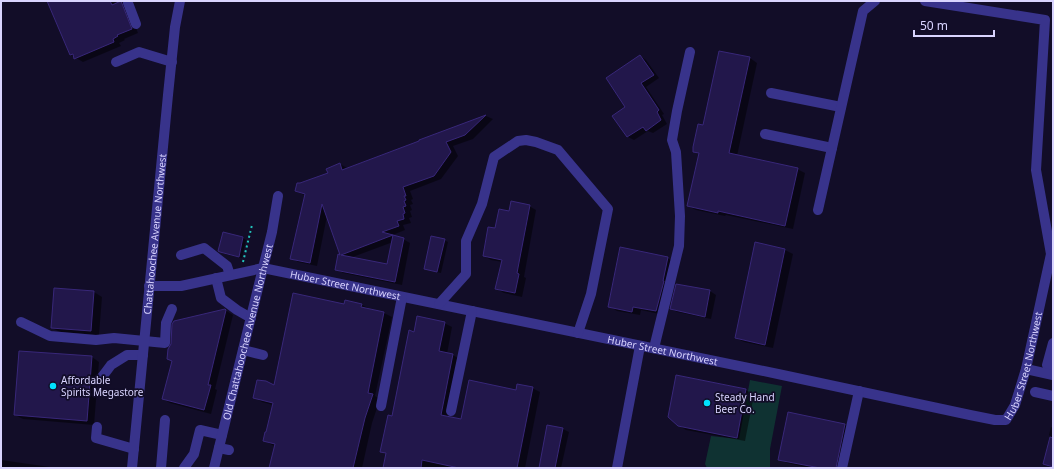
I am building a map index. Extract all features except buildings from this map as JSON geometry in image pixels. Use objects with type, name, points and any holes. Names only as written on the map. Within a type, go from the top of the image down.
[{"type":"street","name":"Chattahoochee Avenue Northwest","points":[[132,468],[168,95],[175,27],[180,1]]},
{"type":"street","points":[[818,210],[863,11],[875,1]]},
{"type":"street","name":"Huber Street Northwest","points":[[149,286],[181,286],[263,268],[654,348],[970,415],[995,420],[1006,420],[1015,405],[1026,369],[1051,254],[1036,170],[1045,20],[925,1]]},
{"type":"street","points":[[128,3],[136,24]]},
{"type":"street","points":[[116,62],[141,48],[172,62]]},
{"type":"street","points":[[654,348],[678,246],[679,209],[676,152],[672,140],[690,52]]},
{"type":"street","points":[[771,93],[841,107]]},
{"type":"street","points":[[765,134],[832,148]]},
{"type":"street","points":[[439,304],[466,274],[466,241],[482,204],[494,157],[518,141],[526,140],[536,142],[558,150],[608,209],[591,294],[578,333]]},
{"type":"street","name":"Old Chattahoochee Avenue Northwest","points":[[214,468],[224,449],[222,435],[272,232],[278,196]]},
{"type":"street","points":[[181,255],[204,248],[227,266],[230,275]]},
{"type":"street","points":[[216,278],[221,298],[251,318]]},
{"type":"street","points":[[381,406],[402,297]]},
{"type":"street","points":[[21,322],[50,336],[96,340],[114,338],[165,343],[166,323],[172,309]]},
{"type":"street","points":[[451,411],[472,311]]},
{"type":"street","points":[[1053,343],[1047,365],[1053,366]]},
{"type":"street","points":[[617,468],[640,346]]},
{"type":"street","points":[[243,350],[263,355]]},
{"type":"street","points":[[102,377],[111,365],[128,356],[143,355]]},
{"type":"street","points":[[1026,369],[1053,375]]},
{"type":"street","points":[[842,468],[859,392]]},
{"type":"street","points":[[1035,392],[1053,396]]},
{"type":"street","points":[[161,468],[165,420]]},
{"type":"street","points":[[97,427],[96,438],[134,449]]},
{"type":"street","points":[[184,468],[194,454],[200,430],[222,435]]},
{"type":"path","points":[[243,262],[252,224]]},
{"type":"green space","points":[[750,380],[782,386],[770,449],[770,468],[707,468],[705,464],[711,436],[739,439]]},
{"type":"place","name":"Affordable Spirits Megastore","points":[[53,386]]},
{"type":"place","name":"Steady Hand Beer Co.","points":[[707,403]]}]
